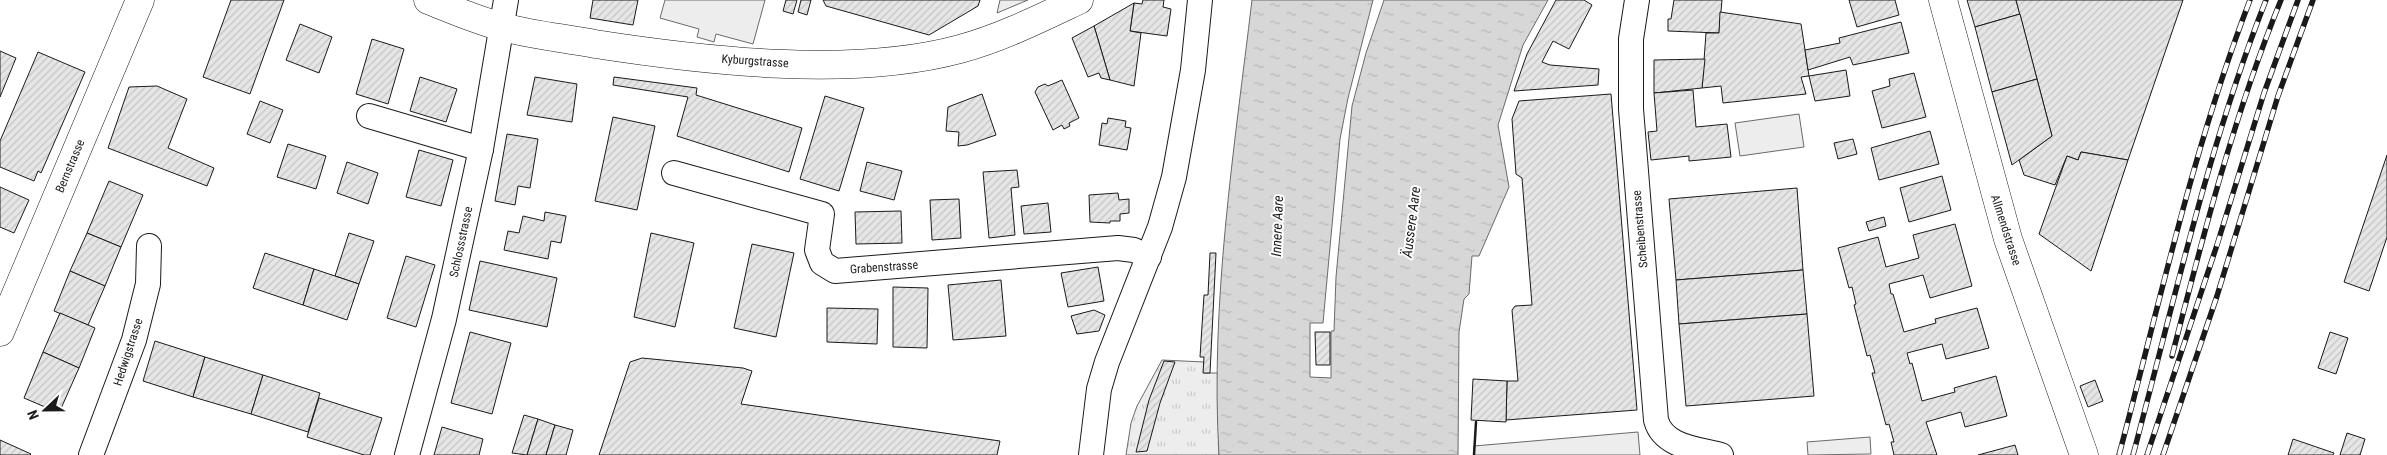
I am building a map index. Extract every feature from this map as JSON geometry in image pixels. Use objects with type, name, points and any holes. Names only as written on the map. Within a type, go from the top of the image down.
[{"type":"main road","name":"Bernstrasse","points":[[0,332],[140,0]]},
{"type":"main road","name":"Kyburgstrasse","points":[[428,0],[500,26],[639,51],[787,64],[889,61],[960,49],[1038,20],[1079,0]]},
{"type":"main road","name":"Allmendstrasse","points":[[1942,0],[2005,231],[2084,455]]},
{"type":"street","name":"Schlossstrasse","points":[[407,455],[444,319],[480,149],[506,0]]},
{"type":"street","points":[[1090,455],[1098,398],[1107,362],[1149,257],[1168,201],[1183,131],[1195,51],[1200,0]]},
{"type":"street","name":"Scheibenstrasse","points":[[1637,0],[1631,39],[1631,109],[1656,420],[1662,434],[1681,450],[1721,455]]},
{"type":"street","points":[[369,116],[480,149]]},
{"type":"street","name":"Grabenstrasse","points":[[674,173],[822,214],[817,250],[822,263],[835,271],[1118,248],[1134,250],[1149,257]]},
{"type":"street","name":"Hedwigstrasse","points":[[91,455],[134,340],[148,284],[149,246]]},
{"type":"green space","points":[[1162,360],[1204,362],[1204,373],[1218,373],[1219,455],[1126,455],[1131,423],[1137,406]]},
{"type":"shaded area","points":[[665,0],[765,0],[753,44],[716,34],[714,42],[697,37],[699,29],[660,18]]},
{"type":"shaded area","points":[[1000,0],[1028,0],[997,13]]},
{"type":"shaded area","points":[[1799,114],[1804,147],[1740,156],[1735,123]]},
{"type":"shaded area","points":[[1638,432],[1640,455],[1474,455],[1474,446]]},
{"type":"shaded area","points":[[1870,437],[1871,454],[1808,455],[1807,442]]},
{"type":"water","points":[[1252,0],[1373,0],[1348,98],[1340,139],[1323,323],[1310,323],[1310,377],[1331,378],[1331,331],[1334,331],[1336,277],[1352,106],[1366,53],[1384,0],[1548,0],[1523,45],[1498,125],[1509,187],[1479,256],[1472,256],[1469,294],[1464,299],[1459,332],[1458,455],[1219,455],[1218,341],[1225,227]]},
{"type":"building","points":[[231,0],[284,0],[250,94],[203,77]]},
{"type":"building","points":[[593,0],[638,0],[633,25],[590,18]]},
{"type":"building","points":[[786,0],[797,0],[793,14],[783,11]]},
{"type":"building","points":[[801,0],[811,0],[807,15],[798,12]]},
{"type":"building","points":[[823,0],[980,0],[978,6],[929,35],[826,6]]},
{"type":"building","points":[[1143,0],[1164,0],[1163,7],[1171,9],[1167,36],[1130,31],[1134,3],[1142,4]]},
{"type":"building","points":[[1556,0],[1584,0],[1592,5],[1569,49],[1553,41],[1542,62],[1550,65],[1599,69],[1598,85],[1514,91],[1527,54]]},
{"type":"building","points":[[1674,0],[1722,0],[1719,33],[1668,31],[1668,19],[1671,19]]},
{"type":"building","points":[[1849,0],[1895,0],[1899,15],[1857,27]]},
{"type":"building","points":[[1967,0],[2016,0],[2020,14],[1975,27]]},
{"type":"building","points":[[2016,0],[2183,0],[2128,160],[2081,152],[2078,160],[2067,156],[2055,185],[2024,175],[2019,160],[2052,136]]},
{"type":"building","points":[[1134,3],[1130,31],[1141,33],[1134,86],[1110,80],[1094,26]]},
{"type":"building","points":[[1720,12],[1801,24],[1809,76],[1801,77],[1806,94],[1723,103],[1721,86],[1702,88],[1706,33],[1719,33]]},
{"type":"building","points":[[2020,14],[2037,79],[1992,92],[1975,27]]},
{"type":"building","points":[[1901,22],[1909,53],[1853,65],[1850,57],[1808,70],[1805,50],[1840,43],[1839,38]]},
{"type":"building","points":[[300,24],[332,37],[319,73],[286,60]]},
{"type":"building","points":[[1094,26],[1110,80],[1101,78],[1099,73],[1088,77],[1072,38]]},
{"type":"building","points":[[372,39],[404,49],[388,104],[356,94]]},
{"type":"building","points":[[0,51],[16,58],[0,97]]},
{"type":"building","points":[[38,52],[85,72],[41,173],[38,171],[34,181],[0,167],[0,141]]},
{"type":"building","points":[[1705,59],[1702,88],[1654,93],[1654,60]]},
{"type":"building","points":[[1846,70],[1850,96],[1815,101],[1809,76]]},
{"type":"building","points":[[1914,73],[1926,117],[1882,128],[1872,91],[1890,86],[1889,79]]},
{"type":"building","points":[[420,77],[457,89],[446,122],[410,111]]},
{"type":"building","points":[[535,77],[577,84],[572,122],[527,115]]},
{"type":"building","points":[[614,77],[697,88],[696,95],[802,128],[789,172],[677,136],[688,97],[613,85]]},
{"type":"building","points":[[2037,79],[2052,136],[2012,165],[1992,92]]},
{"type":"building","points":[[1062,80],[1079,118],[1069,123],[1070,126],[1064,129],[1062,125],[1053,130],[1035,92],[1038,87],[1045,84],[1048,86]]},
{"type":"building","points":[[157,86],[187,99],[168,148],[214,168],[207,186],[108,148],[129,87]]},
{"type":"building","points":[[1693,90],[1696,127],[1727,124],[1731,157],[1689,161],[1689,156],[1651,160],[1648,132],[1657,131],[1654,93]]},
{"type":"building","points":[[982,94],[996,135],[967,145],[958,146],[959,132],[946,131],[948,107]]},
{"type":"building","points":[[1611,94],[1637,410],[1506,420],[1507,381],[1518,381],[1512,310],[1515,306],[1532,305],[1522,178],[1516,174],[1512,119],[1519,101]]},
{"type":"building","points":[[825,96],[864,108],[839,191],[800,179]]},
{"type":"building","points":[[260,101],[283,110],[270,143],[247,134]]},
{"type":"building","points":[[613,117],[655,126],[637,210],[595,201]]},
{"type":"building","points":[[1108,118],[1126,121],[1125,127],[1131,128],[1127,150],[1099,145],[1102,123],[1107,124]]},
{"type":"building","points":[[1930,131],[1939,164],[1879,180],[1871,148]]},
{"type":"building","points":[[507,134],[538,139],[530,188],[518,186],[515,205],[495,201]]},
{"type":"building","points":[[1853,139],[1857,154],[1838,159],[1834,143]]},
{"type":"building","points":[[288,144],[326,156],[316,189],[277,177]]},
{"type":"building","points":[[419,150],[453,160],[441,206],[406,197]]},
{"type":"building","points":[[2081,152],[2128,160],[2091,271],[2039,234],[2067,156],[2078,160]]},
{"type":"building","points":[[2387,155],[2387,237],[2369,291],[2344,282]]},
{"type":"building","points":[[347,162],[378,173],[368,204],[337,193]]},
{"type":"building","points":[[867,162],[902,171],[894,200],[860,191]]},
{"type":"building","points":[[1017,170],[1019,187],[1011,188],[1015,235],[989,238],[983,172]]},
{"type":"building","points":[[1942,176],[1951,210],[1909,222],[1900,188]]},
{"type":"building","points":[[109,181],[143,195],[121,247],[87,233]]},
{"type":"building","points":[[0,187],[29,200],[14,233],[0,227]]},
{"type":"building","points":[[1797,188],[1803,270],[1676,280],[1669,199]]},
{"type":"building","points":[[1118,193],[1119,200],[1129,199],[1129,213],[1120,214],[1120,221],[1110,221],[1110,223],[1090,222],[1089,195]]},
{"type":"building","points":[[959,199],[961,238],[932,240],[930,200]]},
{"type":"building","points":[[1048,203],[1051,232],[1024,234],[1021,206]]},
{"type":"building","points":[[901,211],[902,243],[856,244],[855,212]]},
{"type":"building","points":[[545,212],[566,216],[561,243],[551,241],[548,259],[504,250],[508,231],[519,233],[523,216],[544,221]]},
{"type":"building","points":[[1884,217],[1886,226],[1869,231],[1866,222]]},
{"type":"building","points":[[1955,224],[1972,286],[1930,298],[1923,275],[1889,284],[1891,294],[1893,294],[1904,332],[1936,323],[1935,319],[1977,308],[1989,348],[1946,359],[1942,344],[1907,353],[1910,364],[1912,363],[1922,401],[1955,392],[1954,388],[1996,376],[2007,416],[1965,427],[1961,412],[1926,422],[1937,455],[1894,455],[1891,442],[1894,442],[1889,424],[1886,425],[1872,373],[1875,373],[1870,355],[1867,356],[1854,305],[1856,304],[1852,287],[1849,288],[1838,248],[1878,237],[1886,267],[1919,258],[1913,235]]},
{"type":"building","points":[[87,233],[121,247],[105,286],[70,271]]},
{"type":"building","points":[[349,233],[374,241],[359,284],[335,276]]},
{"type":"building","points":[[651,233],[694,243],[675,327],[634,317]]},
{"type":"building","points":[[752,244],[794,253],[776,337],[734,328]]},
{"type":"building","points":[[265,253],[314,269],[303,305],[253,288]]},
{"type":"building","points":[[1210,253],[1216,253],[1210,373],[1203,373],[1204,357],[1200,357],[1204,295],[1208,295]]},
{"type":"building","points":[[406,256],[435,265],[416,327],[387,318]]},
{"type":"building","points":[[480,261],[557,278],[547,327],[469,310]]},
{"type":"building","points":[[1098,267],[1104,301],[1068,307],[1061,273]]},
{"type":"building","points":[[314,269],[359,284],[347,320],[303,305]]},
{"type":"building","points":[[1803,270],[1807,314],[1679,324],[1676,280]]},
{"type":"building","points":[[70,271],[105,286],[88,325],[54,311]]},
{"type":"building","points":[[1001,280],[1006,336],[953,340],[948,285]]},
{"type":"building","points":[[893,287],[928,288],[927,348],[893,347]]},
{"type":"building","points":[[827,308],[878,309],[877,344],[827,342]]},
{"type":"building","points":[[1094,310],[1105,315],[1099,331],[1077,334],[1071,316]]},
{"type":"building","points":[[60,313],[95,328],[79,368],[43,352]]},
{"type":"building","points":[[1807,314],[1814,396],[1686,406],[1679,324]]},
{"type":"building","points":[[470,332],[511,343],[492,414],[451,403]]},
{"type":"building","points":[[1315,332],[1330,332],[1330,365],[1316,365]]},
{"type":"building","points":[[2330,332],[2348,338],[2336,374],[2318,368]]},
{"type":"building","points":[[155,341],[205,357],[193,397],[143,381]]},
{"type":"building","points":[[43,352],[79,368],[59,413],[24,398]]},
{"type":"building","points":[[205,357],[263,375],[251,414],[193,397]]},
{"type":"building","points":[[642,358],[743,368],[752,371],[741,404],[1000,441],[997,455],[599,455],[630,362]]},
{"type":"building","points":[[1164,361],[1175,362],[1160,403],[1147,451],[1136,452],[1149,400]]},
{"type":"building","points":[[263,375],[320,393],[308,432],[251,414]]},
{"type":"building","points":[[1473,379],[1507,381],[1506,422],[1471,420]]},
{"type":"building","points":[[2095,380],[2103,401],[2088,407],[2080,386]]},
{"type":"building","points":[[319,398],[382,418],[370,455],[364,455],[307,437]]},
{"type":"building","points":[[524,415],[538,419],[527,455],[512,453]]},
{"type":"building","points":[[538,419],[555,425],[546,455],[527,455]]},
{"type":"building","points":[[555,425],[573,430],[566,455],[546,455]]},
{"type":"building","points":[[442,427],[483,439],[479,455],[434,455]]},
{"type":"building","points":[[2347,433],[2365,439],[2360,455],[2340,455]]},
{"type":"building","points":[[2293,439],[2334,453],[2333,455],[2288,455]]},
{"type":"building","points":[[0,440],[31,454],[0,455]]},
{"type":"building","points":[[2015,445],[2018,455],[1978,455]]},
{"type":"railway","points":[[2119,455],[2194,169],[2211,112],[2250,0]]},
{"type":"railway","points":[[2133,455],[2209,168],[2245,55],[2266,0]]},
{"type":"railway","points":[[2172,356],[2220,176],[2248,87],[2281,0]]},
{"type":"railway","points":[[2147,455],[2217,245],[2264,93],[2298,0]]},
{"type":"railway","points":[[2163,455],[2217,296],[2278,96],[2313,0]]},
{"type":"wall","points":[[1474,455],[1476,422]]},
{"type":"water label","name":"Äussere Aare","points":[[1411,222]]},
{"type":"water label","name":"Innere Aare","points":[[1277,226]]}]
